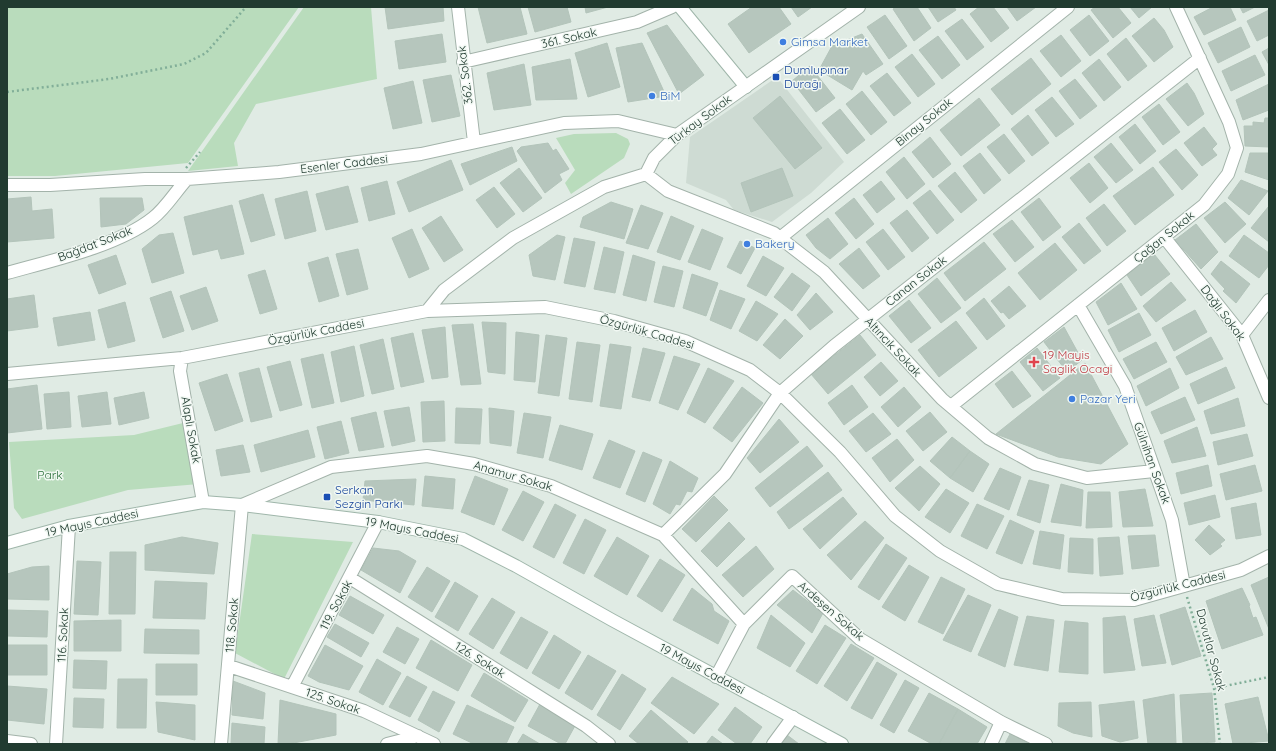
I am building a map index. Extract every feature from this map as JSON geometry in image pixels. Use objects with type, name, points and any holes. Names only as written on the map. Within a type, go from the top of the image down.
[{"type":"street","name":"362. Sokak","points":[[458,7],[463,62],[474,142]]},
{"type":"street","name":"361. Sokak","points":[[463,62],[637,22],[672,7]]},
{"type":"street","points":[[680,7],[746,87]]},
{"type":"street","name":"Türkay Sokak","points":[[646,174],[654,158],[677,135],[859,7]]},
{"type":"street","name":"Binay Sokak","points":[[780,238],[1068,7]]},
{"type":"street","name":"Çağan Sokak","points":[[951,406],[1204,205],[1228,174],[1237,148],[1229,122],[1176,7]]},
{"type":"street","name":"Canan Sokak","points":[[663,535],[725,474],[780,393],[867,319],[1200,58]]},
{"type":"street","name":"Esenler Caddesi","points":[[7,185],[50,185],[145,179],[186,173],[279,172],[421,154],[564,124],[618,121],[677,135]]},
{"type":"street","name":"Bağdat Sokak","points":[[7,274],[62,258],[126,234],[154,218],[186,173]]},
{"type":"street","points":[[427,311],[444,290],[513,238],[604,187],[646,174]]},
{"type":"street","name":"Altıncık Sokak","points":[[646,174],[668,191],[774,233],[824,272],[951,406],[988,438],[1035,464],[1087,478],[1154,471]]},
{"type":"street","name":"Dağlı Sokak","points":[[1164,237],[1242,335],[1269,398]]},
{"type":"street","points":[[1242,335],[1269,300]]},
{"type":"street","name":"Gülnihan Sokak","points":[[1078,305],[1125,386],[1172,520],[1184,586]]},
{"type":"street","name":"Özgürlük Caddesi","points":[[7,374],[182,358],[427,311],[545,307],[614,321],[685,341],[750,370],[780,393],[840,452],[895,516],[940,551],[998,584],[1062,599],[1134,600],[1241,570],[1269,556]]},
{"type":"street","name":"Alaplı Sokak","points":[[182,358],[180,371],[203,502]]},
{"type":"street","name":"Anamur Sokak","points":[[242,505],[331,467],[427,456],[474,464],[551,486],[663,535],[744,624]]},
{"type":"street","name":"19 Mayıs Caddesi","points":[[7,543],[69,526],[203,502],[242,505],[378,522],[462,539],[516,566],[716,677],[842,744]]},
{"type":"street","name":"118. Sokak","points":[[221,744],[242,505]]},
{"type":"street","name":"119. Sokak","points":[[292,687],[378,522]]},
{"type":"street","name":"116. Sokak","points":[[56,744],[69,526]]},
{"type":"street","name":"Ardeşen Sokak","points":[[716,677],[744,624],[792,576],[860,639],[1001,722],[1046,744]]},
{"type":"street","name":"126. Sokak","points":[[350,578],[586,726],[609,744]]},
{"type":"street","name":"125. Sokak","points":[[229,666],[364,711],[434,744]]},
{"type":"street","points":[[773,744],[793,717]]},
{"type":"street","points":[[991,744],[1001,722]]},
{"type":"street","points":[[387,744],[418,736]]},
{"type":"street","points":[[7,742],[31,744]]},
{"type":"path","points":[[7,92],[109,79],[184,64],[206,53],[246,7]]},
{"type":"path","points":[[186,173],[200,152]]},
{"type":"path","name":"Davutlar Sokak","points":[[1184,586],[1214,688],[1220,744]]},
{"type":"path","points":[[1214,688],[1269,677]]},
{"type":"shaded area","points":[[777,77],[844,162],[811,193],[772,222],[734,210],[726,200],[686,183],[690,137]]},
{"type":"green space","points":[[7,7],[299,7],[188,163],[55,176],[7,176]]},
{"type":"green space","points":[[304,7],[371,7],[377,79],[256,104],[234,143],[238,166],[188,171]]},
{"type":"green space","points":[[616,133],[628,139],[630,144],[624,158],[571,194],[565,183],[575,170],[556,138],[574,134]]},
{"type":"green space","name":"Park","points":[[183,423],[199,484],[128,490],[22,519],[14,508],[9,442],[134,435]]},
{"type":"green space","points":[[252,534],[353,542],[284,679],[235,653]]},
{"type":"building","points":[[385,7],[443,7],[444,21],[388,29]]},
{"type":"building","points":[[478,7],[520,7],[527,34],[487,43]]},
{"type":"building","points":[[528,7],[567,7],[571,22],[535,32]]},
{"type":"building","points":[[585,7],[608,7],[586,13]]},
{"type":"building","points":[[752,7],[779,7],[791,24],[749,53],[728,24]]},
{"type":"building","points":[[791,7],[812,7],[798,17]]},
{"type":"building","points":[[896,7],[917,7],[931,28],[914,41],[893,9]]},
{"type":"building","points":[[928,7],[954,7],[956,10],[938,22]]},
{"type":"building","points":[[979,7],[993,7],[1009,28],[991,42],[970,14]]},
{"type":"building","points":[[1007,7],[1036,7],[1017,21]]},
{"type":"building","points":[[1095,7],[1118,7],[1131,23],[1113,38],[1091,10]]},
{"type":"building","points":[[1130,7],[1152,7],[1139,18]]},
{"type":"building","points":[[1213,7],[1230,7],[1236,20],[1204,35],[1194,17]]},
{"type":"building","points":[[1240,7],[1255,7],[1243,13]]},
{"type":"building","points":[[1269,10],[1269,35],[1257,41],[1247,21]]},
{"type":"building","points":[[885,15],[907,46],[889,59],[867,27]]},
{"type":"building","points":[[1089,15],[1109,41],[1090,56],[1070,30]]},
{"type":"building","points":[[1154,18],[1164,30],[1173,47],[1154,62],[1132,36]]},
{"type":"building","points":[[962,19],[984,47],[967,60],[945,31]]},
{"type":"building","points":[[667,25],[704,75],[679,94],[647,33]]},
{"type":"building","points":[[1241,27],[1250,47],[1218,63],[1208,43]]},
{"type":"building","points":[[442,34],[446,62],[399,69],[395,41]]},
{"type":"building","points":[[862,34],[883,64],[866,75],[863,71],[852,90],[819,70],[832,46]]},
{"type":"building","points":[[1061,35],[1081,61],[1061,77],[1040,51]]},
{"type":"building","points":[[938,36],[960,65],[942,79],[919,50]]},
{"type":"building","points":[[1126,38],[1147,66],[1128,81],[1107,54]]},
{"type":"building","points":[[607,43],[620,87],[588,97],[575,53]]},
{"type":"building","points":[[642,43],[666,96],[628,102],[616,48]]},
{"type":"building","points":[[1269,48],[1269,65],[1262,52]]},
{"type":"building","points":[[912,54],[935,84],[918,97],[895,67]]},
{"type":"building","points":[[1255,55],[1265,75],[1231,91],[1222,71]]},
{"type":"building","points":[[1031,58],[1051,84],[1012,115],[991,89]]},
{"type":"building","points":[[570,59],[577,99],[536,100],[532,67]]},
{"type":"building","points":[[1099,59],[1121,87],[1104,101],[1082,73]]},
{"type":"building","points":[[524,64],[531,105],[494,110],[487,73]]},
{"type":"building","points":[[810,66],[835,98],[816,112],[792,81]]},
{"type":"building","points":[[887,73],[911,103],[894,116],[870,86]]},
{"type":"building","points":[[451,75],[460,116],[432,122],[423,80]]},
{"type":"building","points":[[1075,79],[1097,106],[1080,119],[1059,91]]},
{"type":"building","points":[[413,81],[422,123],[393,129],[384,88]]},
{"type":"building","points":[[1187,83],[1194,93],[1204,114],[1188,126],[1166,99]]},
{"type":"building","points":[[1269,84],[1269,110],[1243,120],[1236,100]]},
{"type":"building","points":[[862,91],[887,122],[871,135],[846,104]]},
{"type":"building","points":[[780,96],[822,148],[795,169],[753,118]]},
{"type":"building","points":[[1052,97],[1074,124],[1056,137],[1035,110]]},
{"type":"building","points":[[979,98],[1000,125],[961,156],[940,130]]},
{"type":"building","points":[[1159,104],[1180,132],[1163,145],[1142,117]]},
{"type":"building","points":[[840,109],[865,140],[847,154],[822,123]]},
{"type":"building","points":[[1028,115],[1049,143],[1032,156],[1011,129]]},
{"type":"building","points":[[1265,118],[1269,118],[1269,147],[1245,146],[1244,126],[1253,126],[1253,122],[1264,123]]},
{"type":"building","points":[[1135,124],[1156,151],[1140,164],[1119,137]]},
{"type":"building","points":[[1204,127],[1217,144],[1212,149],[1217,155],[1202,166],[1184,143]]},
{"type":"building","points":[[1004,134],[1025,161],[1009,174],[987,147]]},
{"type":"building","points":[[930,137],[951,164],[933,178],[912,152]]},
{"type":"building","points":[[548,143],[553,151],[556,149],[569,169],[559,174],[562,180],[545,193],[517,151],[521,147]]},
{"type":"building","points":[[1111,143],[1133,170],[1116,183],[1094,157]]},
{"type":"building","points":[[512,147],[517,161],[470,185],[461,164]]},
{"type":"building","points":[[1176,149],[1198,175],[1182,190],[1159,162]]},
{"type":"building","points":[[980,153],[1001,180],[984,194],[963,166]]},
{"type":"building","points":[[1250,153],[1269,153],[1269,180],[1245,172]]},
{"type":"building","points":[[904,157],[925,184],[907,199],[886,172]]},
{"type":"building","points":[[451,160],[463,190],[409,212],[397,182]]},
{"type":"building","points":[[1089,163],[1108,188],[1090,203],[1070,178]]},
{"type":"building","points":[[1153,167],[1174,195],[1135,225],[1113,196]]},
{"type":"building","points":[[519,168],[542,198],[523,212],[500,183]]},
{"type":"building","points":[[782,168],[793,196],[751,212],[741,183]]},
{"type":"building","points":[[955,172],[977,200],[961,213],[938,186]]},
{"type":"building","points":[[1241,180],[1268,191],[1249,215],[1228,198]]},
{"type":"building","points":[[387,181],[395,214],[369,221],[361,188]]},
{"type":"building","points":[[881,181],[895,199],[877,213],[863,195]]},
{"type":"building","points":[[348,186],[358,222],[326,230],[316,194]]},
{"type":"building","points":[[494,187],[515,214],[497,228],[476,200]]},
{"type":"building","points":[[930,190],[954,220],[937,234],[913,203]]},
{"type":"building","points":[[307,191],[316,231],[285,239],[275,199]]},
{"type":"building","points":[[263,194],[275,235],[251,242],[239,201]]},
{"type":"building","points":[[31,197],[32,211],[52,209],[54,238],[7,242],[7,199]]},
{"type":"building","points":[[100,198],[142,198],[144,210],[126,224],[101,227]]},
{"type":"building","points":[[854,198],[874,224],[856,239],[835,213]]},
{"type":"building","points":[[1039,198],[1061,227],[1043,241],[1021,212]]},
{"type":"building","points":[[611,202],[633,209],[624,239],[580,227],[583,217]]},
{"type":"building","points":[[1225,202],[1246,224],[1225,243],[1204,218]]},
{"type":"building","points":[[1104,204],[1126,231],[1107,246],[1086,218]]},
{"type":"building","points":[[232,205],[244,254],[221,259],[218,249],[193,255],[184,217]]},
{"type":"building","points":[[641,205],[663,213],[648,249],[626,243]]},
{"type":"building","points":[[1269,206],[1269,242],[1251,228]]},
{"type":"building","points":[[907,210],[929,238],[912,252],[890,223]]},
{"type":"building","points":[[441,216],[463,250],[444,262],[422,228]]},
{"type":"building","points":[[671,216],[694,226],[680,260],[657,252]]},
{"type":"building","points":[[828,218],[848,244],[830,259],[816,248],[806,235]]},
{"type":"building","points":[[1012,220],[1034,247],[1015,262],[993,234]]},
{"type":"building","points":[[1079,223],[1101,251],[1084,264],[1062,237]]},
{"type":"building","points":[[1196,224],[1218,252],[1201,269],[1175,240]]},
{"type":"building","points":[[412,229],[429,269],[409,278],[392,238]]},
{"type":"building","points":[[702,229],[723,238],[710,270],[688,262]]},
{"type":"building","points":[[883,229],[905,257],[888,270],[866,242]]},
{"type":"building","points":[[173,233],[184,273],[152,283],[142,249],[159,235]]},
{"type":"building","points":[[557,235],[565,237],[555,280],[533,276],[529,255]]},
{"type":"building","points":[[1244,235],[1269,253],[1269,265],[1259,278],[1229,256]]},
{"type":"building","points":[[574,238],[595,242],[585,287],[564,283]]},
{"type":"building","points":[[740,241],[755,248],[741,274],[727,267]]},
{"type":"building","points":[[984,242],[1006,269],[965,301],[944,273]]},
{"type":"building","points":[[1055,243],[1077,270],[1040,300],[1018,273]]},
{"type":"building","points":[[604,247],[624,252],[615,293],[594,289]]},
{"type":"building","points":[[859,248],[880,276],[863,289],[839,264]]},
{"type":"building","points":[[358,249],[368,289],[347,295],[336,254]]},
{"type":"building","points":[[1154,254],[1170,274],[1141,296],[1127,275]]},
{"type":"building","points":[[116,255],[126,284],[99,294],[88,265]]},
{"type":"building","points":[[633,255],[655,262],[646,301],[623,295]]},
{"type":"building","points":[[763,256],[784,268],[766,296],[747,286]]},
{"type":"building","points":[[328,257],[339,296],[319,302],[308,263]]},
{"type":"building","points":[[1221,261],[1250,284],[1236,303],[1223,291],[1225,289],[1211,274]]},
{"type":"building","points":[[663,266],[683,271],[674,307],[654,302]]},
{"type":"building","points":[[265,270],[277,309],[260,314],[248,275]]},
{"type":"building","points":[[792,273],[810,286],[792,311],[774,297]]},
{"type":"building","points":[[692,274],[718,283],[706,316],[683,308]]},
{"type":"building","points":[[937,278],[961,308],[941,323],[918,294]]},
{"type":"building","points":[[1171,282],[1186,300],[1156,322],[1143,306]]},
{"type":"building","points":[[1121,283],[1137,309],[1108,325],[1096,302]]},
{"type":"building","points":[[1009,286],[1026,306],[1009,319],[1003,312],[1001,313],[991,301]]},
{"type":"building","points":[[206,287],[218,321],[192,330],[180,296]]},
{"type":"building","points":[[720,290],[745,299],[731,329],[710,320]]},
{"type":"building","points":[[171,291],[184,331],[163,338],[150,298]]},
{"type":"building","points":[[816,293],[833,312],[810,330],[797,315]]},
{"type":"building","points":[[34,295],[38,327],[7,331],[7,299]]},
{"type":"building","points":[[984,298],[1005,326],[987,340],[966,313]]},
{"type":"building","points":[[909,300],[931,328],[911,343],[889,316]]},
{"type":"building","points":[[756,301],[778,314],[757,341],[739,331]]},
{"type":"building","points":[[125,302],[135,341],[108,348],[98,310]]},
{"type":"building","points":[[1195,310],[1207,332],[1174,351],[1162,328]]},
{"type":"building","points":[[90,312],[95,340],[58,346],[53,318]]},
{"type":"building","points":[[1139,313],[1151,335],[1119,352],[1108,330]]},
{"type":"building","points":[[785,319],[803,336],[780,359],[763,345]]},
{"type":"building","points":[[956,321],[977,348],[939,377],[918,350]]},
{"type":"building","points":[[482,322],[506,323],[505,374],[488,372]]},
{"type":"building","points":[[473,324],[481,384],[461,385],[452,325]]},
{"type":"building","points":[[445,327],[448,377],[432,379],[422,330]]},
{"type":"building","points":[[1064,327],[1082,360],[1067,372],[1044,342]]},
{"type":"building","points":[[516,332],[539,335],[535,382],[514,380]]},
{"type":"building","points":[[413,333],[424,382],[401,387],[391,338]]},
{"type":"building","points":[[546,335],[567,338],[559,396],[538,393]]},
{"type":"building","points":[[860,335],[876,355],[828,394],[811,374]]},
{"type":"building","points":[[1211,337],[1223,359],[1186,375],[1176,357]]},
{"type":"building","points":[[383,339],[394,389],[372,394],[360,345]]},
{"type":"building","points":[[577,342],[600,345],[592,402],[569,399]]},
{"type":"building","points":[[1156,342],[1167,362],[1134,379],[1123,359]]},
{"type":"building","points":[[610,344],[631,347],[621,409],[600,406]]},
{"type":"building","points":[[354,346],[364,396],[341,402],[331,352]]},
{"type":"building","points":[[643,348],[665,353],[650,401],[632,397]]},
{"type":"building","points":[[1037,348],[1060,378],[1043,391],[1020,362]]},
{"type":"building","points":[[323,354],[334,403],[312,408],[301,359]]},
{"type":"building","points":[[674,356],[700,364],[678,410],[659,403]]},
{"type":"building","points":[[290,361],[302,405],[280,411],[267,367]]},
{"type":"building","points":[[881,362],[898,381],[880,396],[864,377]]},
{"type":"building","name":"Pazar Yeri","points":[[1085,363],[1128,444],[1101,464],[1058,457],[996,434]]},
{"type":"building","points":[[1226,367],[1235,388],[1198,404],[1190,384]]},
{"type":"building","points":[[259,368],[272,417],[251,422],[239,373]]},
{"type":"building","points":[[708,368],[734,381],[705,423],[687,413]]},
{"type":"building","points":[[1170,368],[1179,388],[1146,406],[1137,386]]},
{"type":"building","points":[[1012,371],[1031,396],[1013,408],[995,384]]},
{"type":"building","points":[[227,374],[243,421],[215,431],[199,383]]},
{"type":"building","points":[[37,385],[42,429],[7,433],[7,389]]},
{"type":"building","points":[[852,385],[868,407],[844,425],[828,403]]},
{"type":"building","points":[[742,387],[763,403],[732,442],[713,428]]},
{"type":"building","points":[[904,387],[921,407],[898,427],[881,407]]},
{"type":"building","points":[[69,392],[71,427],[47,429],[44,394]]},
{"type":"building","points":[[107,392],[111,424],[82,427],[78,396]]},
{"type":"building","points":[[144,392],[149,418],[119,425],[114,398]]},
{"type":"building","points":[[1185,397],[1195,420],[1161,434],[1151,412]]},
{"type":"building","points":[[1238,398],[1245,426],[1211,434],[1204,411]]},
{"type":"building","points":[[444,401],[445,441],[423,442],[421,402]]},
{"type":"building","points":[[409,407],[415,441],[392,446],[384,411]]},
{"type":"building","points":[[456,408],[482,409],[480,444],[455,443]]},
{"type":"building","points":[[489,408],[514,411],[511,446],[490,443]]},
{"type":"building","points":[[376,412],[384,447],[359,451],[351,418]]},
{"type":"building","points":[[930,412],[947,432],[923,451],[906,431]]},
{"type":"building","points":[[524,413],[551,417],[543,458],[517,453]]},
{"type":"building","points":[[873,413],[891,434],[866,452],[849,431]]},
{"type":"building","points":[[779,419],[799,442],[760,473],[747,458]]},
{"type":"building","points":[[341,421],[349,453],[325,459],[317,427]]},
{"type":"building","points":[[560,425],[593,434],[582,470],[549,460]]},
{"type":"building","points":[[1197,427],[1206,456],[1172,463],[1164,441]]},
{"type":"building","points":[[308,430],[315,457],[261,472],[254,445]]},
{"type":"building","points":[[1247,434],[1253,456],[1218,465],[1213,442]]},
{"type":"building","points":[[952,437],[970,451],[950,478],[930,461]]},
{"type":"building","points":[[897,439],[914,460],[890,482],[872,458]]},
{"type":"building","points":[[609,440],[635,451],[620,488],[593,478]]},
{"type":"building","points":[[243,445],[250,472],[221,476],[216,450]]},
{"type":"building","points":[[807,446],[823,466],[770,507],[755,488]]},
{"type":"building","points":[[970,451],[989,464],[973,492],[950,478]]},
{"type":"building","points":[[643,452],[662,460],[645,502],[626,494]]},
{"type":"building","points":[[670,461],[698,478],[692,492],[687,491],[680,505],[676,504],[670,514],[653,504]]},
{"type":"building","points":[[1208,465],[1212,486],[1181,494],[1176,473]]},
{"type":"building","points":[[1255,465],[1262,491],[1226,500],[1220,474]]},
{"type":"building","points":[[920,466],[940,484],[919,511],[895,488]]},
{"type":"building","points":[[1000,468],[1021,477],[1009,510],[984,499]]},
{"type":"building","points":[[828,472],[842,490],[789,529],[777,512]]},
{"type":"building","points":[[425,476],[455,479],[453,509],[422,506]]},
{"type":"building","points":[[475,476],[508,489],[494,525],[461,512]]},
{"type":"building","points":[[416,479],[414,505],[363,500],[365,481]]},
{"type":"building","points":[[1029,480],[1049,485],[1040,523],[1017,515]]},
{"type":"building","points":[[1061,484],[1083,490],[1081,526],[1051,522]]},
{"type":"building","points":[[946,489],[969,503],[950,533],[925,517]]},
{"type":"building","points":[[1145,489],[1153,526],[1123,527],[1119,492]]},
{"type":"building","points":[[523,491],[544,502],[523,541],[502,530]]},
{"type":"building","points":[[1088,492],[1110,492],[1112,527],[1086,528]]},
{"type":"building","points":[[1215,495],[1220,517],[1189,525],[1184,503]]},
{"type":"building","points":[[714,496],[728,510],[696,542],[682,529]]},
{"type":"building","points":[[843,497],[857,514],[820,549],[803,529]]},
{"type":"building","points":[[1256,503],[1261,535],[1236,539],[1231,508]]},
{"type":"building","points":[[555,504],[576,515],[554,558],[533,547]]},
{"type":"building","points":[[977,504],[1004,516],[987,549],[961,536]]},
{"type":"building","points":[[585,519],[606,530],[584,574],[563,563]]},
{"type":"building","points":[[1010,520],[1034,531],[1022,564],[996,553]]},
{"type":"building","points":[[865,521],[884,538],[851,580],[827,555]]},
{"type":"building","points":[[729,522],[745,539],[717,567],[701,551]]},
{"type":"building","points":[[1209,525],[1225,540],[1220,544],[1222,546],[1210,555],[1195,540]]},
{"type":"building","points":[[1040,531],[1064,535],[1060,569],[1033,564]]},
{"type":"building","points":[[1155,535],[1159,566],[1132,569],[1128,536]]},
{"type":"building","points":[[182,537],[218,543],[214,574],[145,570],[145,545]]},
{"type":"building","points":[[617,537],[649,556],[627,595],[594,576]]},
{"type":"building","points":[[1119,537],[1123,574],[1100,576],[1098,538]]},
{"type":"building","points":[[1070,538],[1093,539],[1093,574],[1068,572]]},
{"type":"building","points":[[886,544],[907,558],[879,600],[858,587]]},
{"type":"building","points":[[756,546],[774,569],[743,597],[722,575]]},
{"type":"building","points":[[373,548],[399,551],[416,561],[400,593],[361,570]]},
{"type":"building","points":[[110,552],[136,552],[135,614],[109,614]]},
{"type":"building","points":[[660,559],[685,575],[662,612],[637,596]]},
{"type":"building","points":[[77,561],[101,562],[98,615],[74,614]]},
{"type":"building","points":[[909,565],[929,577],[905,621],[882,607]]},
{"type":"building","points":[[49,566],[49,600],[7,599],[7,574],[32,567]]},
{"type":"building","points":[[427,567],[450,581],[432,612],[408,597]]},
{"type":"building","points":[[941,577],[965,589],[943,634],[918,622]]},
{"type":"building","points":[[1269,577],[1269,629],[1251,585]]},
{"type":"building","points":[[155,581],[207,583],[205,619],[153,618]]},
{"type":"building","points":[[455,582],[478,596],[458,631],[435,617]]},
{"type":"building","points":[[692,588],[712,604],[714,611],[729,621],[718,644],[673,620]]},
{"type":"building","points":[[1242,588],[1250,605],[1253,618],[1256,617],[1263,635],[1222,649],[1206,601]]},
{"type":"building","points":[[793,590],[823,613],[812,633],[777,605]]},
{"type":"building","points":[[968,595],[991,605],[971,652],[943,640]]},
{"type":"building","points":[[350,596],[384,615],[373,634],[339,615]]},
{"type":"building","points":[[492,598],[515,612],[493,649],[469,634]]},
{"type":"building","points":[[1185,607],[1201,656],[1172,665],[1160,615]]},
{"type":"building","points":[[999,609],[1018,617],[1005,667],[978,655]]},
{"type":"building","points":[[7,610],[48,611],[47,637],[7,636]]},
{"type":"building","points":[[771,615],[805,643],[790,667],[757,648]]},
{"type":"building","points":[[1154,615],[1166,663],[1142,666],[1134,619]]},
{"type":"building","points":[[1027,616],[1054,620],[1048,671],[1014,665]]},
{"type":"building","points":[[1125,616],[1135,670],[1104,673],[1103,618]]},
{"type":"building","points":[[521,617],[548,632],[527,669],[500,653]]},
{"type":"building","points":[[121,620],[121,651],[74,651],[74,621]]},
{"type":"building","points":[[1065,621],[1088,623],[1088,674],[1059,672]]},
{"type":"building","points":[[335,624],[369,643],[361,657],[327,637]]},
{"type":"building","points":[[825,625],[846,638],[817,684],[796,671]]},
{"type":"building","points":[[397,627],[419,639],[405,664],[383,652]]},
{"type":"building","points":[[145,629],[199,630],[199,654],[144,653]]},
{"type":"building","points":[[554,635],[581,652],[559,689],[532,673]]},
{"type":"building","points":[[431,640],[472,665],[458,691],[416,668]]},
{"type":"building","points":[[851,644],[874,658],[847,701],[824,686]]},
{"type":"building","points":[[7,645],[47,645],[47,675],[7,675]]},
{"type":"building","points":[[325,645],[363,666],[349,690],[319,682],[308,676]]},
{"type":"building","points":[[588,655],[616,671],[592,710],[565,693]]},
{"type":"building","points":[[377,659],[401,673],[383,705],[359,692]]},
{"type":"building","points":[[74,660],[107,661],[106,689],[73,688]]},
{"type":"building","points":[[877,662],[897,674],[872,719],[851,708]]},
{"type":"building","points":[[156,664],[197,664],[197,695],[156,695]]},
{"type":"building","points":[[484,673],[528,700],[515,722],[471,696]]},
{"type":"building","points":[[622,674],[646,689],[620,730],[597,715]]},
{"type":"building","points":[[407,676],[427,687],[410,717],[389,707]]},
{"type":"building","points":[[672,677],[719,704],[694,734],[651,703]]},
{"type":"building","points":[[118,679],[147,679],[146,728],[117,728]]},
{"type":"building","points":[[905,680],[919,688],[894,733],[880,725]]},
{"type":"building","points":[[233,681],[265,693],[263,719],[232,715]]},
{"type":"building","points":[[7,686],[47,689],[44,724],[7,720]]},
{"type":"building","points":[[433,691],[455,702],[439,732],[418,720]]},
{"type":"building","points":[[929,693],[958,709],[939,744],[932,744],[908,731]]},
{"type":"building","points":[[1212,693],[1215,742],[1183,744],[1180,695]]},
{"type":"building","points":[[1174,694],[1176,744],[1148,744],[1143,700]]},
{"type":"building","points":[[1258,697],[1269,741],[1233,744],[1225,704]]},
{"type":"building","points":[[74,698],[104,699],[103,728],[73,727]]},
{"type":"building","points":[[280,700],[336,714],[336,735],[288,744],[278,744]]},
{"type":"building","points":[[1134,701],[1138,738],[1120,742],[1102,736],[1099,705]]},
{"type":"building","points":[[156,702],[195,705],[195,740],[158,732]]},
{"type":"building","points":[[1091,702],[1092,737],[1073,733],[1058,726],[1059,703]]},
{"type":"building","points":[[540,704],[576,724],[565,744],[561,744],[528,726]]},
{"type":"building","points":[[467,705],[514,727],[506,744],[474,744],[453,734]]},
{"type":"building","points":[[735,707],[762,727],[750,744],[737,744],[718,730]]},
{"type":"building","points":[[958,709],[987,727],[977,744],[939,744]]},
{"type":"building","points":[[651,710],[688,742],[686,744],[639,744],[629,736]]},
{"type":"building","points":[[232,723],[265,727],[264,744],[231,744]]},
{"type":"building","points":[[523,734],[540,744],[517,744]]},
{"type":"building","points":[[1010,734],[1029,744],[1005,744]]},
{"type":"building","points":[[787,735],[799,744],[781,744]]},
{"type":"building","points":[[712,736],[723,744],[706,744]]},
{"type":"place","name":"Gimsa Market","points":[[783,42]]},
{"type":"place","name":"Dumlupınar Durağı","points":[[776,77]]},
{"type":"place","name":"BiM","points":[[652,96]]},
{"type":"place","name":"Bakery","points":[[747,244]]},
{"type":"place","name":"19 Mayis Saglik Ocagi","points":[[1034,362]]},
{"type":"place","name":"Pazar Yeri","points":[[1072,399]]},
{"type":"place","name":"Serkan Sezgin Parkı","points":[[327,497]]}]
